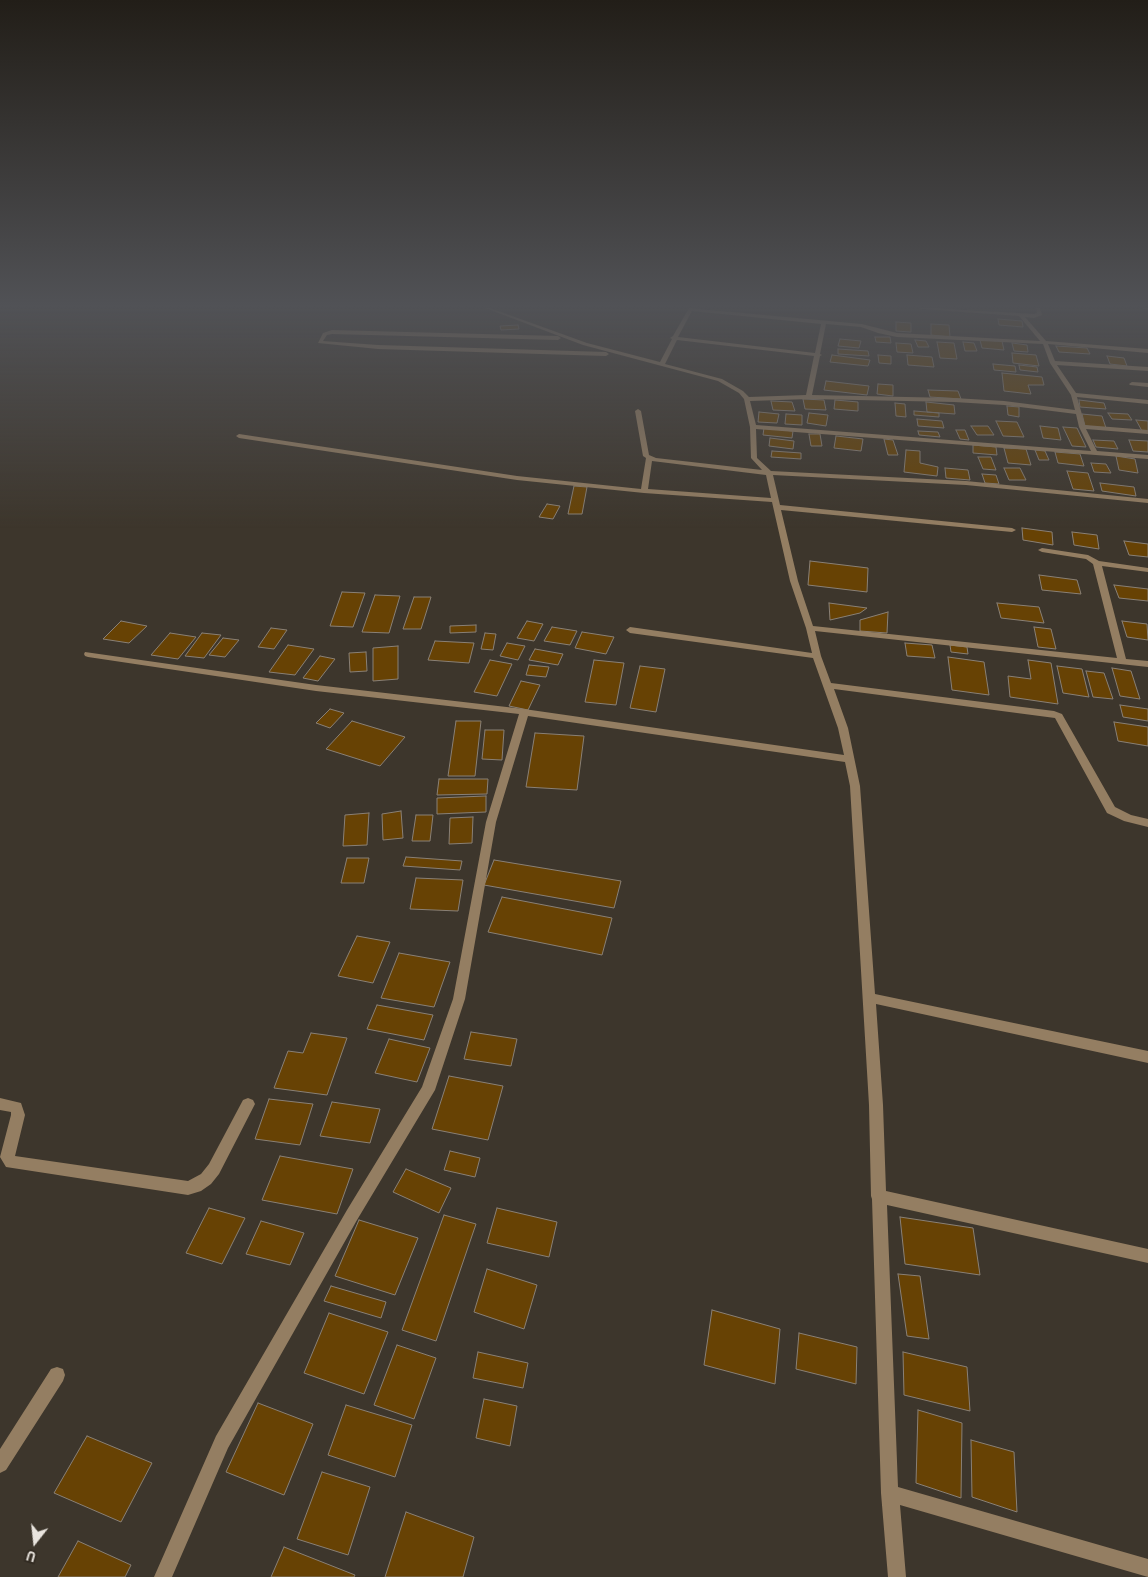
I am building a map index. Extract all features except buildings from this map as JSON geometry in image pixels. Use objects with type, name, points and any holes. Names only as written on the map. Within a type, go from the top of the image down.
[{"type":"street","points":[[724,382],[747,399],[753,427],[754,458],[769,473],[794,581],[810,628],[817,656],[843,728],[855,786],[876,1105],[890,1493],[897,1577]]},
{"type":"street","points":[[809,397],[813,382]]},
{"type":"street","points":[[1065,382],[1074,395],[1082,427],[1095,453]]},
{"type":"street","points":[[1132,384],[1148,385]]},
{"type":"street","points":[[1074,395],[1148,402]]},
{"type":"street","points":[[747,399],[809,397],[996,402],[1077,412]]},
{"type":"street","points":[[638,411],[646,456],[649,458],[769,473],[966,483],[1148,502]]},
{"type":"street","points":[[753,427],[1148,457]]},
{"type":"street","points":[[1082,427],[1148,432]]},
{"type":"street","points":[[239,436],[412,464],[1012,530]]},
{"type":"street","points":[[644,491],[649,458]]},
{"type":"street","points":[[1042,550],[1088,557],[1097,563],[1148,570]]},
{"type":"street","points":[[1097,563],[1122,661]]},
{"type":"street","points":[[810,628],[1148,664]]},
{"type":"street","points":[[630,630],[817,656]]},
{"type":"street","points":[[88,654],[316,688],[524,712],[850,759]]},
{"type":"street","points":[[829,686],[1059,716],[1111,810],[1128,818],[1148,823]]},
{"type":"street","points":[[162,1577],[222,1442],[352,1215],[428,1090],[459,998],[491,822],[524,712]]},
{"type":"street","points":[[870,998],[1148,1057]]},
{"type":"street","points":[[0,1104],[16,1107],[18,1115],[7,1157],[11,1162],[188,1188],[196,1186],[206,1179],[214,1169],[248,1104]]},
{"type":"street","points":[[878,1196],[1148,1256]]},
{"type":"street","points":[[0,1464],[57,1375]]},
{"type":"street","points":[[890,1493],[1148,1568]]}]
